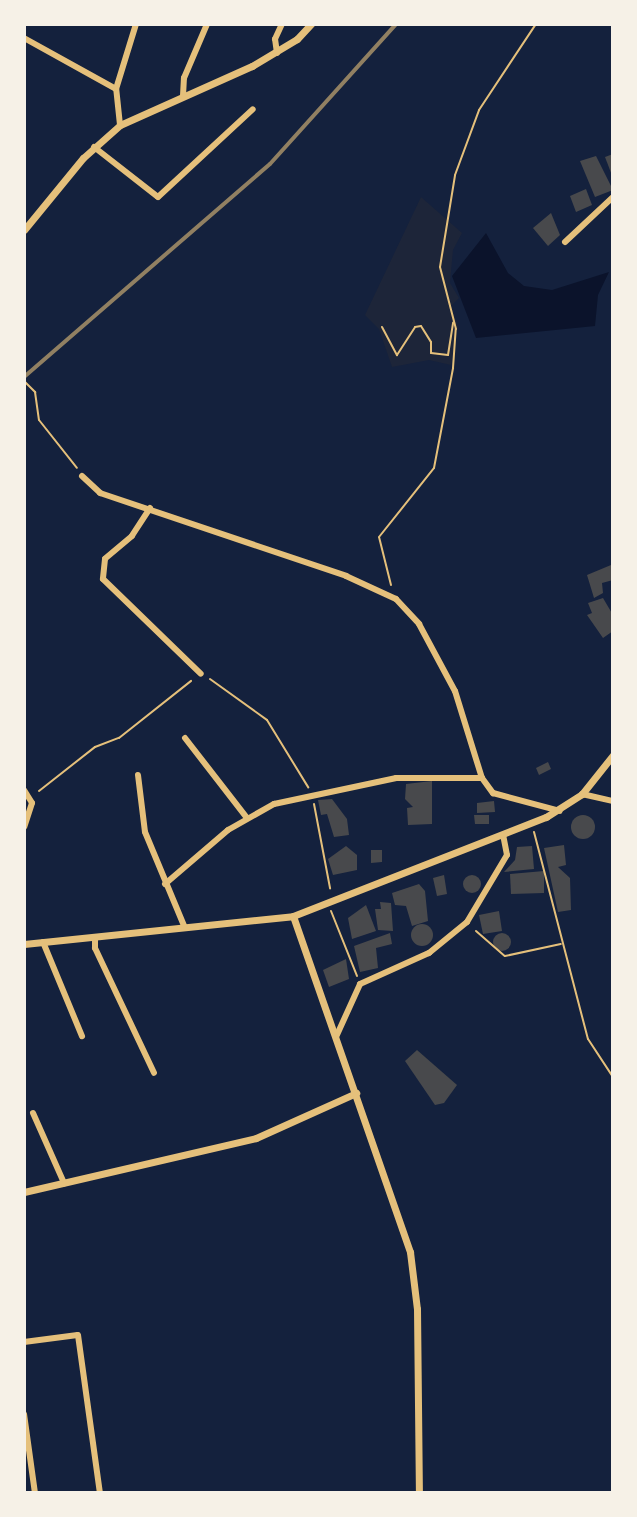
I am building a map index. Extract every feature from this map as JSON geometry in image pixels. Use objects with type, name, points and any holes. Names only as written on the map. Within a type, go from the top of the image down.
[{"type":"street","points":[[120,125],[116,89],[136,24]]},
{"type":"street","points":[[183,96],[184,78],[207,24]]},
{"type":"street","points":[[277,53],[275,39],[282,24]]},
{"type":"street","points":[[24,230],[94,147],[120,125],[277,53],[311,24]]},
{"type":"street","points":[[24,38],[116,89]]},
{"type":"street","points":[[94,147],[158,197],[253,109]]},
{"type":"street","points":[[565,242],[613,197]]},
{"type":"street","points":[[82,476],[100,493],[346,576],[393,598],[419,624],[427,647],[455,691],[482,778],[493,793],[560,811]]},
{"type":"street","points":[[150,508],[132,536],[105,559],[103,579],[201,674]]},
{"type":"street","points":[[185,738],[247,818]]},
{"type":"street","points":[[24,944],[293,916],[560,811],[582,794],[613,755]]},
{"type":"street","points":[[138,775],[145,832],[185,928]]},
{"type":"street","points":[[165,884],[247,818],[274,804],[396,778],[482,778]]},
{"type":"street","points":[[24,790],[28,803],[24,827]]},
{"type":"street","points":[[582,794],[613,801]]},
{"type":"street","points":[[336,1037],[360,984],[429,953],[467,922],[507,855],[503,835]]},
{"type":"street","points":[[293,916],[403,1223],[415,1280],[419,1493]]},
{"type":"street","points":[[95,937],[95,948],[154,1073]]},
{"type":"street","points":[[43,942],[82,1036]]},
{"type":"street","points":[[24,1192],[256,1138],[356,1093]]},
{"type":"street","points":[[33,1113],[64,1183]]},
{"type":"street","points":[[24,1342],[78,1335],[100,1493]]},
{"type":"street","points":[[24,1414],[32,1492]]},
{"type":"path","points":[[393,598],[379,537],[437,460],[453,368],[454,321],[440,267],[455,175],[479,110],[536,24]]},
{"type":"path","points":[[382,327],[397,355],[415,327],[421,326],[431,342],[431,353],[448,355],[454,321]]},
{"type":"path","points":[[24,381],[35,392],[39,420],[82,476]]},
{"type":"path","points":[[28,803],[48,783],[95,747],[119,738],[201,674],[267,720],[313,795],[331,903],[360,984]]},
{"type":"path","points":[[531,824],[588,1039],[613,1077]]},
{"type":"path","points":[[467,922],[505,956],[562,944]]},
{"type":"shaded area","points":[[421,197],[462,233],[453,250],[450,283],[459,298],[451,306],[458,326],[451,365],[429,360],[392,367],[379,329],[365,315]]},
{"type":"shaded area","points":[[486,233],[508,273],[524,286],[552,290],[609,272],[598,295],[595,326],[476,338],[452,276]]},
{"type":"building","points":[[613,154],[613,178],[605,157]]},
{"type":"building","points":[[596,156],[613,190],[595,197],[580,161]]},
{"type":"building","points":[[586,189],[592,205],[576,212],[570,196]]},
{"type":"building","points":[[551,213],[560,235],[548,246],[533,228]]},
{"type":"building","points":[[611,565],[613,580],[602,583],[603,593],[594,598],[587,575]]},
{"type":"building","points":[[603,598],[613,615],[613,631],[603,638],[587,615],[592,613],[588,603]]},
{"type":"building","points":[[548,762],[551,769],[539,775],[536,768]]},
{"type":"building","points":[[432,781],[432,824],[408,825],[407,808],[413,807],[405,799],[406,784]]},
{"type":"building","points":[[332,799],[347,819],[349,835],[334,837],[327,814],[321,815],[318,800]]},
{"type":"building","points":[[494,801],[495,812],[477,813],[477,803]]},
{"type":"building","points":[[474,815],[489,815],[489,824],[475,824]]},
{"type":"building","points":[[583,815],[594,822],[595,827],[588,838],[583,839],[572,832],[571,827],[578,816]]},
{"type":"building","points":[[564,845],[566,865],[558,867],[570,878],[571,910],[558,912],[544,848]]},
{"type":"building","points":[[346,846],[357,855],[357,870],[333,875],[328,859]]},
{"type":"building","points":[[532,846],[534,869],[504,872],[515,860],[517,847]]},
{"type":"building","points":[[371,850],[382,850],[382,862],[371,863]]},
{"type":"building","points":[[544,871],[544,893],[511,894],[510,874]]},
{"type":"building","points":[[444,875],[447,894],[437,896],[433,878]]},
{"type":"building","points":[[472,875],[481,884],[472,893],[463,884]]},
{"type":"building","points":[[419,884],[425,891],[428,921],[412,926],[406,906],[395,905],[392,893]]},
{"type":"building","points":[[380,902],[391,903],[393,931],[378,930],[375,909],[381,909]]},
{"type":"building","points":[[366,905],[376,931],[352,939],[348,918]]},
{"type":"building","points":[[499,911],[502,931],[483,934],[479,915]]},
{"type":"building","points":[[422,924],[433,935],[422,946],[411,935]]},
{"type":"building","points":[[390,933],[392,944],[376,948],[378,968],[360,972],[354,946]]},
{"type":"building","points":[[502,933],[511,942],[502,951],[493,942]]},
{"type":"building","points":[[346,959],[349,979],[329,987],[323,970]]},
{"type":"building","points":[[417,1050],[457,1085],[444,1103],[435,1105],[405,1061]]},
{"type":"railway","points":[[24,377],[270,164],[396,24]]}]
